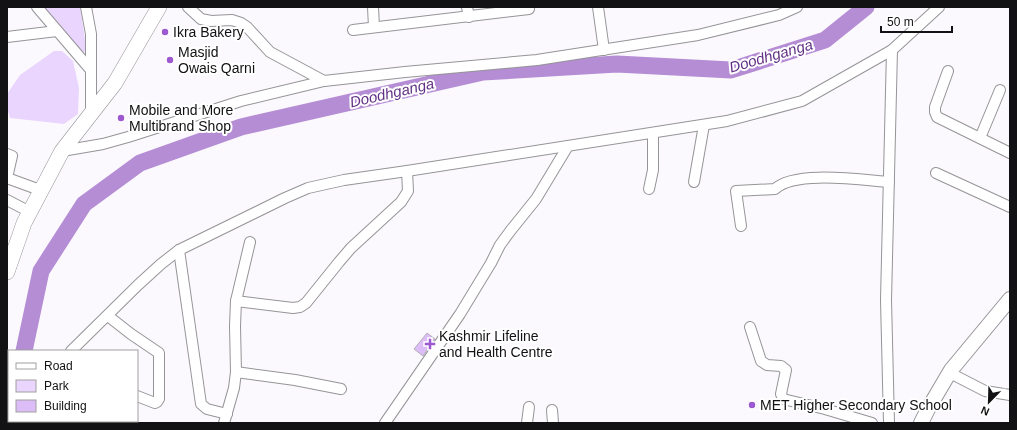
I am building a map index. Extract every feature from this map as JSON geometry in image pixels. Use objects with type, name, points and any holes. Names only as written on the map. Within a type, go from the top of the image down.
[{"type":"main road","points":[[7,272],[24,223],[40,190],[62,151],[115,83],[159,7]]},
{"type":"main road","points":[[921,423],[951,370],[1009,301]]},
{"type":"street","points":[[38,7],[90,69]]},
{"type":"street","points":[[86,7],[91,34],[91,114]]},
{"type":"street","points":[[188,7],[201,19],[211,21],[232,20],[241,23],[247,27],[270,52],[324,81]]},
{"type":"street","points":[[372,7],[374,27]]},
{"type":"street","points":[[598,7],[604,50]]},
{"type":"street","points":[[62,151],[103,144],[234,103],[324,81],[537,60],[604,50],[698,35],[779,15],[797,7]]},
{"type":"street","points":[[72,350],[161,264],[179,250],[284,198],[308,188],[344,180],[407,172],[727,121],[802,101],[892,50],[940,7]]},
{"type":"street","points":[[353,30],[468,12],[529,10]]},
{"type":"street","points":[[7,37],[57,31]]},
{"type":"street","points":[[889,423],[886,300],[892,50]]},
{"type":"street","points":[[948,71],[935,107],[936,115],[945,122],[1010,153]]},
{"type":"street","points":[[980,138],[1000,90]]},
{"type":"street","points":[[694,182],[704,125]]},
{"type":"street","points":[[649,189],[653,170],[653,133]]},
{"type":"street","points":[[385,423],[460,314],[491,263],[500,245],[536,199],[568,146]]},
{"type":"street","points":[[7,154],[12,156],[7,178],[40,190]]},
{"type":"street","points":[[236,300],[293,308],[300,307],[306,303],[352,248],[401,202],[408,191],[407,172]]},
{"type":"street","points":[[936,173],[1010,207]]},
{"type":"street","points":[[741,226],[736,191],[775,189],[789,181],[826,177],[889,182]]},
{"type":"street","points":[[7,200],[30,212]]},
{"type":"street","points":[[179,250],[201,404],[207,409],[226,419],[234,388],[236,372],[236,300],[250,242]]},
{"type":"street","points":[[108,316],[131,334],[159,352],[160,369],[158,401],[156,403],[138,396]]},
{"type":"street","points":[[750,327],[761,361],[767,366],[781,366],[786,370],[781,394],[783,399],[825,409],[872,423]]},
{"type":"street","points":[[236,372],[295,380],[341,389]]},
{"type":"street","points":[[950,373],[985,391],[1010,395]]},
{"type":"street","points":[[527,423],[529,407]]},
{"type":"street","points":[[552,410],[553,423]]},
{"type":"green space","points":[[41,7],[80,7],[87,52],[80,52]]},
{"type":"green space","points":[[54,51],[62,51],[73,61],[79,88],[78,114],[64,124],[10,118],[7,108],[7,94],[20,75]]},
{"type":"building","points":[[427,333],[435,339],[423,356],[414,349]]},
{"type":"waterway","name":"Doodhganga","points":[[24,350],[41,271],[84,204],[140,163],[241,127],[483,72],[617,64],[731,70],[825,40],[866,7]]},
{"type":"place","name":"Ikra Bakery","points":[[165,32]]},
{"type":"place","name":"Masjid Owais Qarni","points":[[170,60]]},
{"type":"place","name":"Mobile and More Multibrand Shop","points":[[121,118]]},
{"type":"place","name":"Kashmir Lifeline and Health Centre","points":[[430,344]]},
{"type":"place","name":"MET Higher Secondary School","points":[[752,405]]}]
